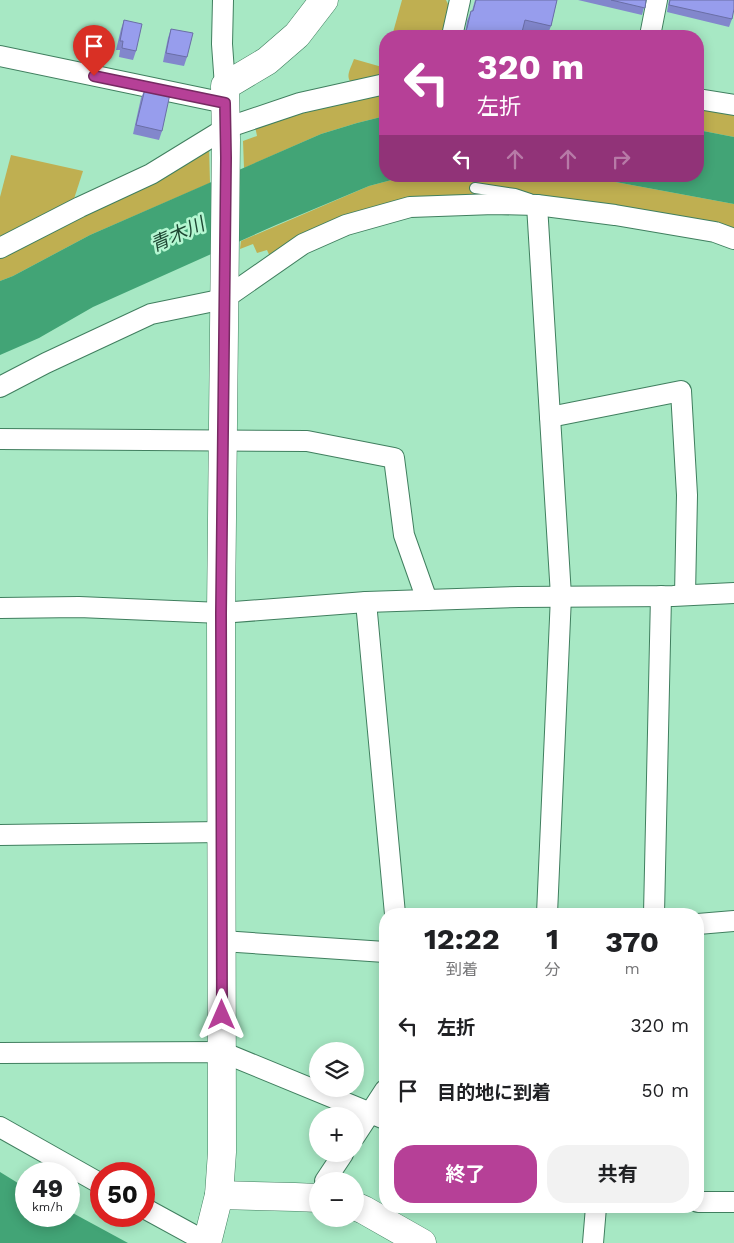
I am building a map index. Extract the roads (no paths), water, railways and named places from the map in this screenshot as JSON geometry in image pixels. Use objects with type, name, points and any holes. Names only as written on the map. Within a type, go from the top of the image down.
[{"type":"main road","points":[[208,1243],[219,1195],[222,1152],[221,613],[226,114],[267,61],[297,36],[324,0]]},
{"type":"main road","points":[[219,1195],[295,1196],[309,1194]]},
{"type":"main road","points":[[364,1210],[422,1243]]},
{"type":"street","points":[[223,0],[222,44],[226,114]]},
{"type":"street","points":[[453,30],[460,0]]},
{"type":"street","points":[[651,30],[657,0]]},
{"type":"street","points":[[0,56],[226,114],[300,103],[379,85]]},
{"type":"street","points":[[704,100],[734,105]]},
{"type":"street","points":[[0,248],[80,207],[151,174],[226,114]]},
{"type":"street","points":[[0,387],[46,363],[151,314],[224,291],[303,244],[346,226],[410,207],[494,204],[537,205],[615,214],[715,232],[734,239]]},
{"type":"street","points":[[537,205],[561,596],[547,908]]},
{"type":"street","points":[[550,417],[681,391],[687,495],[685,595]]},
{"type":"street","points":[[0,439],[307,441],[394,458],[404,535],[427,600]]},
{"type":"street","points":[[0,608],[79,607],[221,613],[366,602],[734,593]]},
{"type":"street","points":[[654,908],[661,596]]},
{"type":"street","points":[[366,602],[394,908]]},
{"type":"street","points":[[0,835],[221,832]]},
{"type":"street","points":[[704,924],[734,921]]},
{"type":"street","points":[[222,941],[379,952]]},
{"type":"street","points":[[0,1053],[222,1052],[378,1116],[364,1128]]},
{"type":"street","points":[[0,1127],[90,1178]]},
{"type":"street","points":[[704,1202],[734,1202]]},
{"type":"street","points":[[593,1243],[596,1213]]},
{"type":"street","points":[[155,1214],[208,1243]]},
{"type":"lane","points":[[475,188],[515,194],[529,198],[537,205]]},
{"type":"water","name":"青木川","points":[[379,118],[379,182],[384,182],[369,186],[276,225],[93,307],[39,338],[0,355],[0,281],[90,235],[321,134]]},
{"type":"water","points":[[704,131],[734,137],[734,204],[616,182],[704,182]]},
{"type":"water","points":[[0,1172],[15,1181],[15,1227],[80,1227],[80,1217],[90,1222],[90,1227],[98,1227],[128,1243],[0,1243]]}]
